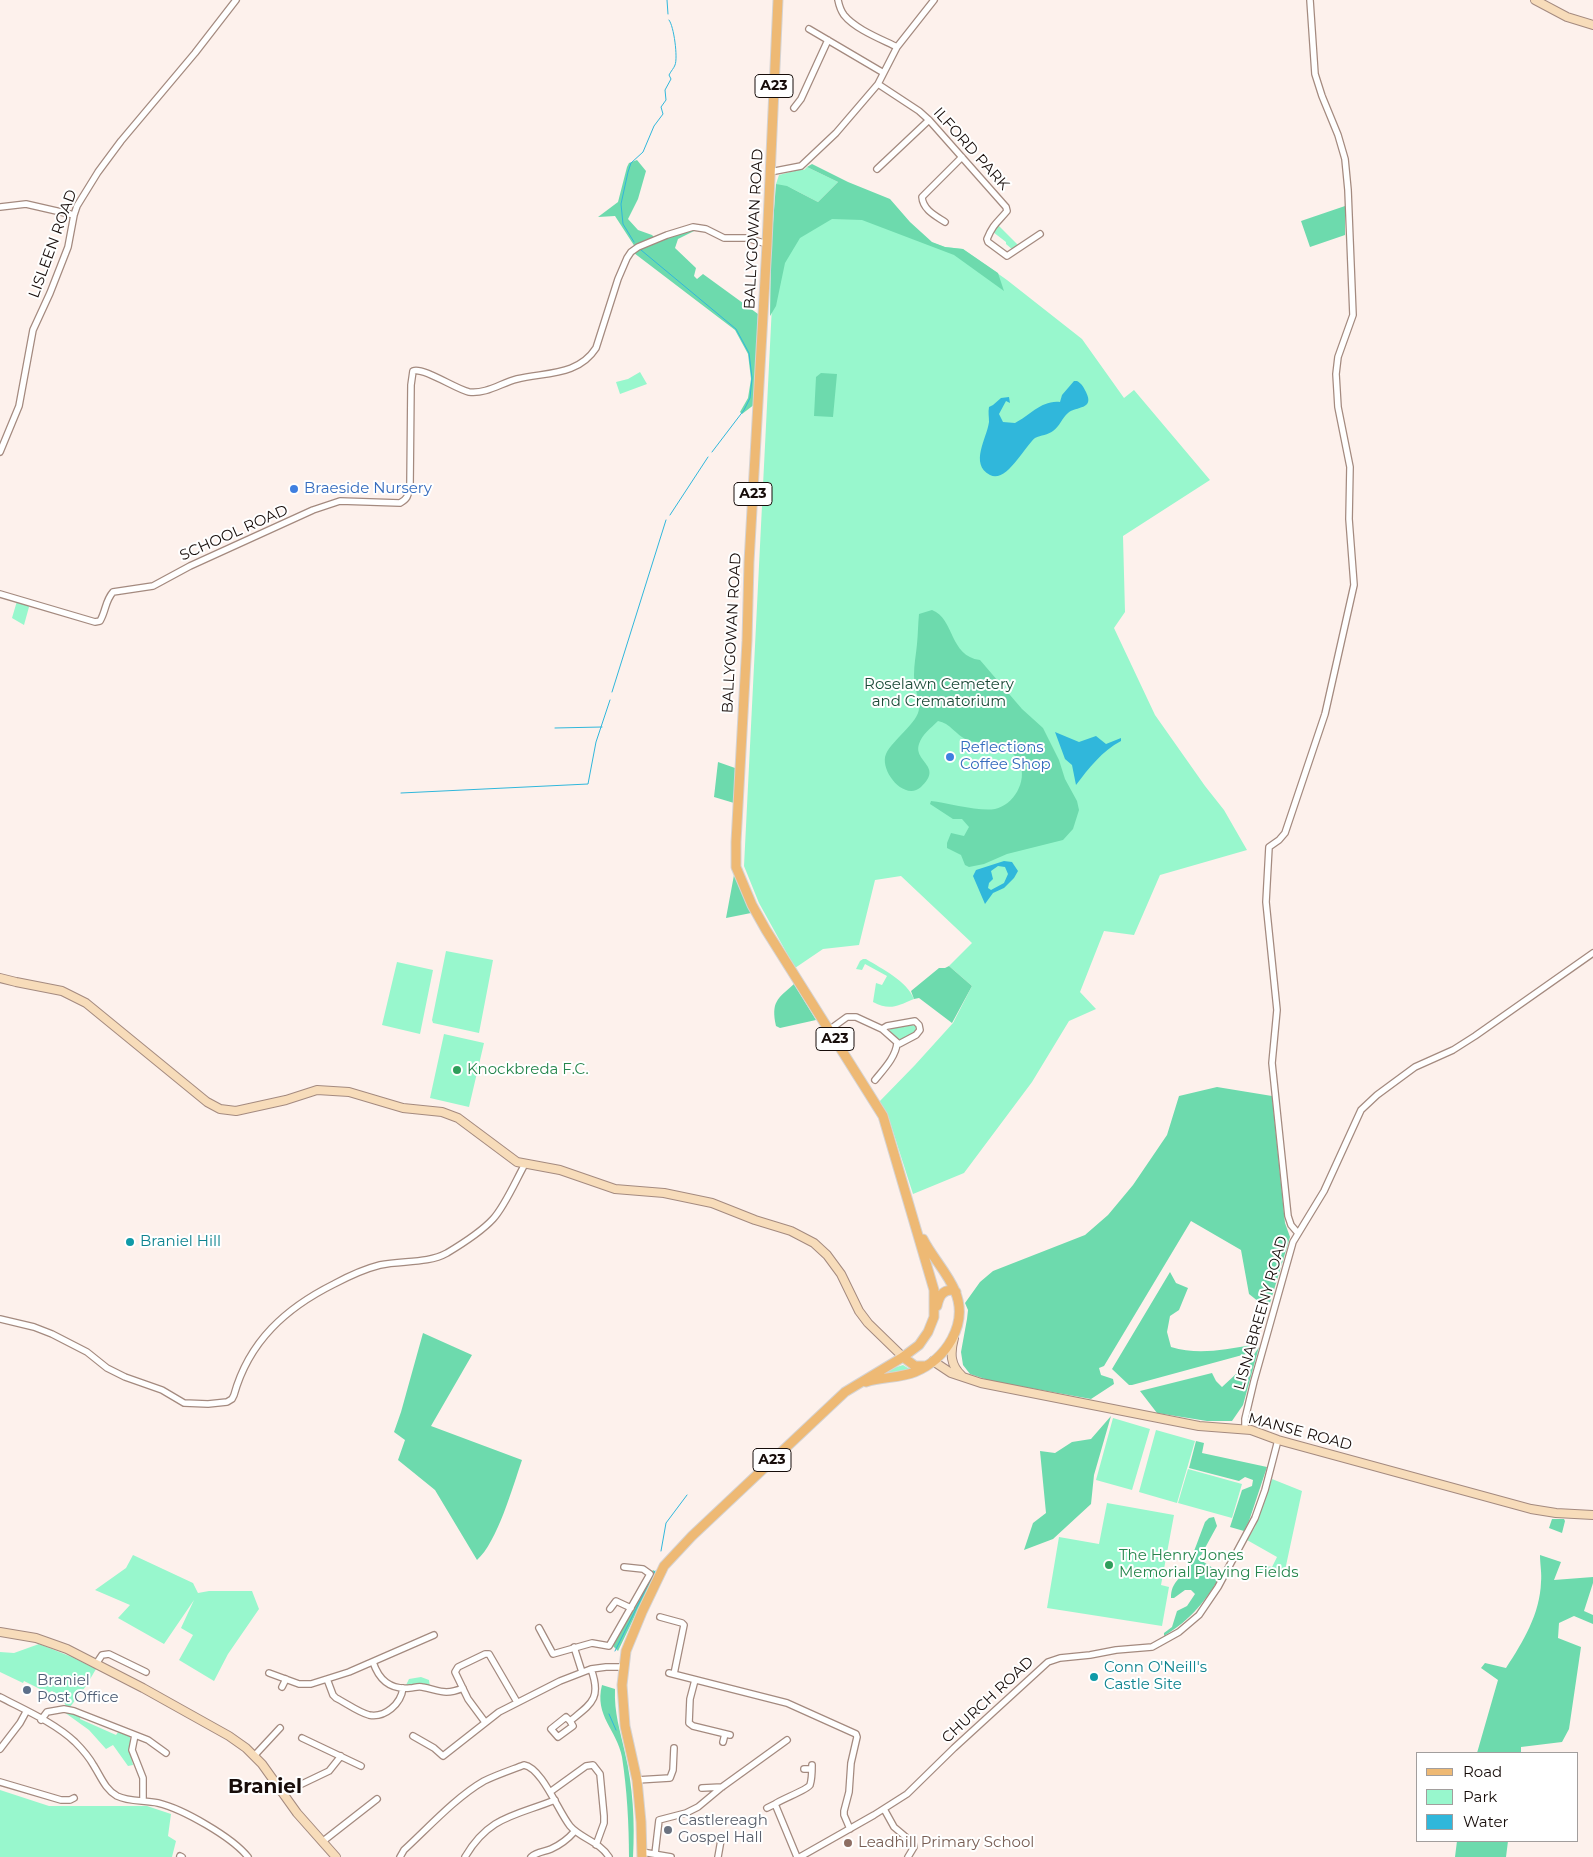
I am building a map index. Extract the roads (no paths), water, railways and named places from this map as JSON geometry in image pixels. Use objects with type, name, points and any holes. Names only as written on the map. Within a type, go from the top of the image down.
[{"type":"main road","name":"BALLYGOWAN ROAD","points":[[642,1854],[637,1780],[622,1702],[623,1667],[626,1651],[653,1588],[668,1562],[691,1537],[845,1392],[919,1345],[928,1332],[935,1313],[934,1290],[883,1116],[762,922],[748,896],[736,867],[749,562],[767,244],[778,0]]},
{"type":"main road","name":"BALLYGOWAN ROAD","points":[[855,1386],[878,1379],[908,1374],[925,1366],[945,1350],[955,1334],[959,1320],[956,1292],[928,1248],[915,1223]]},
{"type":"main road","name":"A23","points":[[935,1313],[940,1297],[944,1292],[952,1290],[956,1292]]},
{"type":"main road","points":[[906,1355],[915,1366],[925,1366]]},
{"type":"street","name":"LISLEEN ROAD","points":[[0,452],[20,406],[33,330],[68,247],[74,215],[85,191],[123,138],[195,53],[236,0]]},
{"type":"street","points":[[770,172],[791,169],[806,162],[836,133],[878,84],[882,72],[897,47],[934,0]]},
{"type":"street","points":[[1297,1232],[1291,1225],[1288,1216],[1273,1072],[1277,1010],[1266,902],[1267,856],[1269,847],[1279,840],[1284,833],[1325,714],[1354,585],[1350,519],[1350,467],[1338,407],[1336,374],[1338,357],[1353,315],[1348,190],[1345,159],[1338,134],[1319,90],[1315,74],[1310,0]]},
{"type":"street","points":[[1535,0],[1567,17],[1593,25]]},
{"type":"street","points":[[840,2],[843,14],[875,37],[897,47]]},
{"type":"street","points":[[809,29],[882,72]]},
{"type":"street","points":[[794,108],[801,99],[828,40]]},
{"type":"street","name":"ILFORD PARK","points":[[878,84],[920,111],[1007,208],[1006,214],[995,223],[991,230],[987,239],[988,242],[1008,256],[1040,234]]},
{"type":"street","points":[[877,169],[929,120]]},
{"type":"street","points":[[946,222],[929,211],[923,204],[922,197],[962,157]]},
{"type":"street","points":[[0,207],[26,204],[74,215]]},
{"type":"street","name":"SCHOOL ROAD","points":[[0,594],[95,622],[100,621],[108,597],[112,592],[154,586],[190,566],[313,510],[340,501],[400,503],[406,500],[410,485],[411,385],[413,372],[420,370],[458,388],[477,392],[517,379],[570,369],[590,358],[596,348],[627,258],[638,247],[693,227],[706,229],[724,238],[747,238],[767,244]]},
{"type":"street","name":"LISNABREENY ROAD","points":[[1245,1429],[1245,1419],[1258,1365],[1288,1257],[1297,1232],[1327,1185],[1361,1110],[1415,1067],[1453,1050],[1475,1036],[1593,953]]},
{"type":"street","points":[[0,978],[62,991],[86,1003],[207,1102],[220,1109],[229,1111],[243,1110],[286,1100],[317,1090],[349,1092],[403,1108],[442,1112],[458,1118],[511,1158],[525,1164],[560,1170],[627,1192],[664,1193],[712,1202],[744,1216],[791,1231],[820,1248],[834,1264],[859,1311],[868,1323],[893,1349],[906,1355]]},
{"type":"street","points":[[829,1030],[847,1017],[856,1017],[882,1029],[897,1043]]},
{"type":"street","points":[[882,1029],[887,1026],[915,1021],[920,1030],[916,1035],[897,1043]]},
{"type":"street","points":[[875,1080],[888,1064],[895,1052],[897,1043]]},
{"type":"street","points":[[0,1319],[34,1326],[52,1334],[87,1352],[107,1368],[125,1377],[162,1390],[178,1401],[194,1404],[227,1402],[232,1399],[242,1369],[259,1344],[274,1325],[296,1306],[317,1292],[363,1270],[385,1264],[430,1259],[446,1253],[492,1220],[501,1208],[525,1164]]},
{"type":"street","points":[[955,1334],[951,1352],[952,1362],[958,1372],[968,1380]]},
{"type":"street","name":"MANSE ROAD","points":[[933,1361],[968,1380],[1199,1426],[1256,1431],[1278,1440],[1531,1508],[1556,1513],[1593,1515]]},
{"type":"street","name":"CHURCH ROAD","points":[[799,1857],[884,1809],[911,1790],[1044,1664],[1060,1658],[1152,1647],[1165,1641],[1193,1621],[1205,1608],[1255,1518],[1265,1490],[1278,1440]]},
{"type":"street","points":[[539,1628],[553,1654],[592,1643],[609,1646],[650,1574],[643,1569],[624,1567]]},
{"type":"street","points":[[610,1609],[616,1601],[631,1608]]},
{"type":"street","points":[[671,1620],[673,1613]]},
{"type":"street","points":[[660,1617],[684,1625],[671,1673],[787,1703],[856,1734],[857,1738],[851,1763],[850,1787],[844,1811],[850,1829]]},
{"type":"street","points":[[0,1632],[46,1641],[67,1649],[238,1742],[254,1756],[336,1857]]},
{"type":"street","points":[[269,1673],[305,1685],[349,1672],[434,1635]]},
{"type":"street","points":[[574,1647],[582,1672]]},
{"type":"street","points":[[96,1664],[102,1655],[109,1654],[146,1672]]},
{"type":"street","points":[[485,1722],[468,1699],[455,1672],[458,1667],[485,1654],[489,1654],[518,1702]]},
{"type":"street","points":[[373,1662],[379,1675],[393,1687],[418,1687],[445,1693],[463,1688]]},
{"type":"street","points":[[413,1736],[434,1748],[443,1756],[485,1722],[518,1702],[591,1669],[623,1667]]},
{"type":"street","points":[[570,1721],[593,1701],[596,1686],[591,1669]]},
{"type":"street","points":[[282,1687],[286,1679]]},
{"type":"street","points":[[327,1679],[336,1698],[370,1715],[384,1712],[397,1704],[403,1688]]},
{"type":"street","points":[[695,1680],[690,1699],[689,1723],[693,1726],[728,1735],[723,1742]]},
{"type":"street","points":[[0,1697],[41,1720],[74,1742],[88,1757],[104,1784],[114,1794],[127,1800],[166,1805],[233,1841],[248,1857]]},
{"type":"street","points":[[41,1720],[44,1714],[49,1711],[69,1710],[136,1735],[151,1742],[166,1753]]},
{"type":"street","points":[[0,1749],[20,1724],[26,1712]]},
{"type":"street","points":[[254,1756],[280,1728]]},
{"type":"street","points":[[136,1735],[132,1750],[143,1778],[143,1801]]},
{"type":"street","points":[[302,1738],[361,1766]]},
{"type":"street","points":[[417,1747],[421,1740]]},
{"type":"street","points":[[655,1854],[659,1820],[692,1810],[704,1803],[722,1787],[787,1740]]},
{"type":"street","points":[[637,1780],[670,1778],[673,1770],[674,1748]]},
{"type":"street","points":[[283,1793],[329,1771],[340,1756]]},
{"type":"street","points":[[550,1792],[586,1766],[593,1765],[598,1770],[601,1780],[604,1823],[596,1845]]},
{"type":"street","points":[[400,1857],[404,1850],[451,1807],[478,1786],[489,1779],[520,1766],[527,1766],[533,1769],[575,1831],[604,1850],[609,1857]]},
{"type":"street","points":[[767,1808],[786,1796],[807,1788],[811,1782],[812,1767],[804,1768]]},
{"type":"street","points":[[0,1782],[61,1800],[74,1798]]},
{"type":"street","points":[[702,1788],[722,1787]]},
{"type":"street","points":[[322,1842],[377,1799]]},
{"type":"street","points":[[466,1857],[477,1838],[496,1822],[555,1800]]},
{"type":"street","points":[[774,1804],[799,1857]]},
{"type":"street","points":[[884,1809],[894,1827],[913,1843],[914,1847],[908,1857]]},
{"type":"street","points":[[531,1857],[552,1849],[569,1838],[575,1831]]},
{"type":"street","points":[[718,1857],[721,1840]]},
{"type":"street","points":[[642,1854],[671,1857]]},
{"type":"water","points":[[1074,381],[1080,383],[1085,390],[1088,398],[1086,405],[1068,413],[1051,432],[1035,438],[1015,463],[1002,474],[990,475],[984,470],[980,458],[988,428],[989,407],[1001,398],[1009,397],[1010,403],[1006,401],[999,414],[1003,422],[1015,423],[1047,403],[1060,402],[1062,395]]},
{"type":"water","points":[[1055,732],[1079,742],[1096,736],[1106,744],[1121,738],[1121,741],[1102,755],[1076,785],[1072,765],[1065,759]]},
{"type":"water","points":[[1004,861],[1012,862],[1018,871],[1004,888],[993,893],[985,904],[973,876],[976,870]],"holes":[[[998,866],[1005,867],[1008,874],[1004,883],[991,890],[988,888],[989,883],[993,879],[991,871]]]},
{"type":"waterway","points":[[667,0],[668,14]]},
{"type":"waterway","points":[[634,242],[623,224],[621,204],[631,163],[643,152],[654,126],[663,114],[661,107],[666,100],[665,90],[671,79],[669,75],[676,61],[674,35],[669,20]]},
{"type":"waterway","points":[[641,250],[736,329],[749,353],[752,378],[750,398],[744,410],[712,452]]},
{"type":"waterway","points":[[670,515],[708,457]]},
{"type":"waterway","points":[[612,692],[666,520]]},
{"type":"waterway","points":[[401,793],[588,784],[596,742],[610,700]]},
{"type":"waterway","points":[[555,728],[602,727]]},
{"type":"waterway","points":[[661,1551],[666,1523],[687,1495]]},
{"type":"waterway","points":[[615,1651],[655,1571]]},
{"type":"waterway","points":[[609,1714],[616,1730]]},
{"type":"place","name":"Braeside Nursery","points":[[294,489]]},
{"type":"place","name":"Reflections Coffee Shop","points":[[950,757]]},
{"type":"place","name":"Knockbreda F.C.","points":[[457,1070]]},
{"type":"place","name":"Braniel Hill","points":[[130,1242]]},
{"type":"place","name":"The Henry Jones Memorial Playing Fields","points":[[1109,1565]]},
{"type":"place","name":"Conn O'Neill's Castle Site","points":[[1094,1677]]},
{"type":"place","name":"Braniel Post Office","points":[[27,1690]]},
{"type":"place","name":"Castlereagh Gospel Hall","points":[[668,1830]]},
{"type":"place","name":"Leadhill Primary School","points":[[848,1843]]},
{"type":"district","name":"Braniel","points":[[265,1787]]},
{"type":"park label","name":"Roselawn Cemetery and Crematorium","points":[[939,694]]}]
